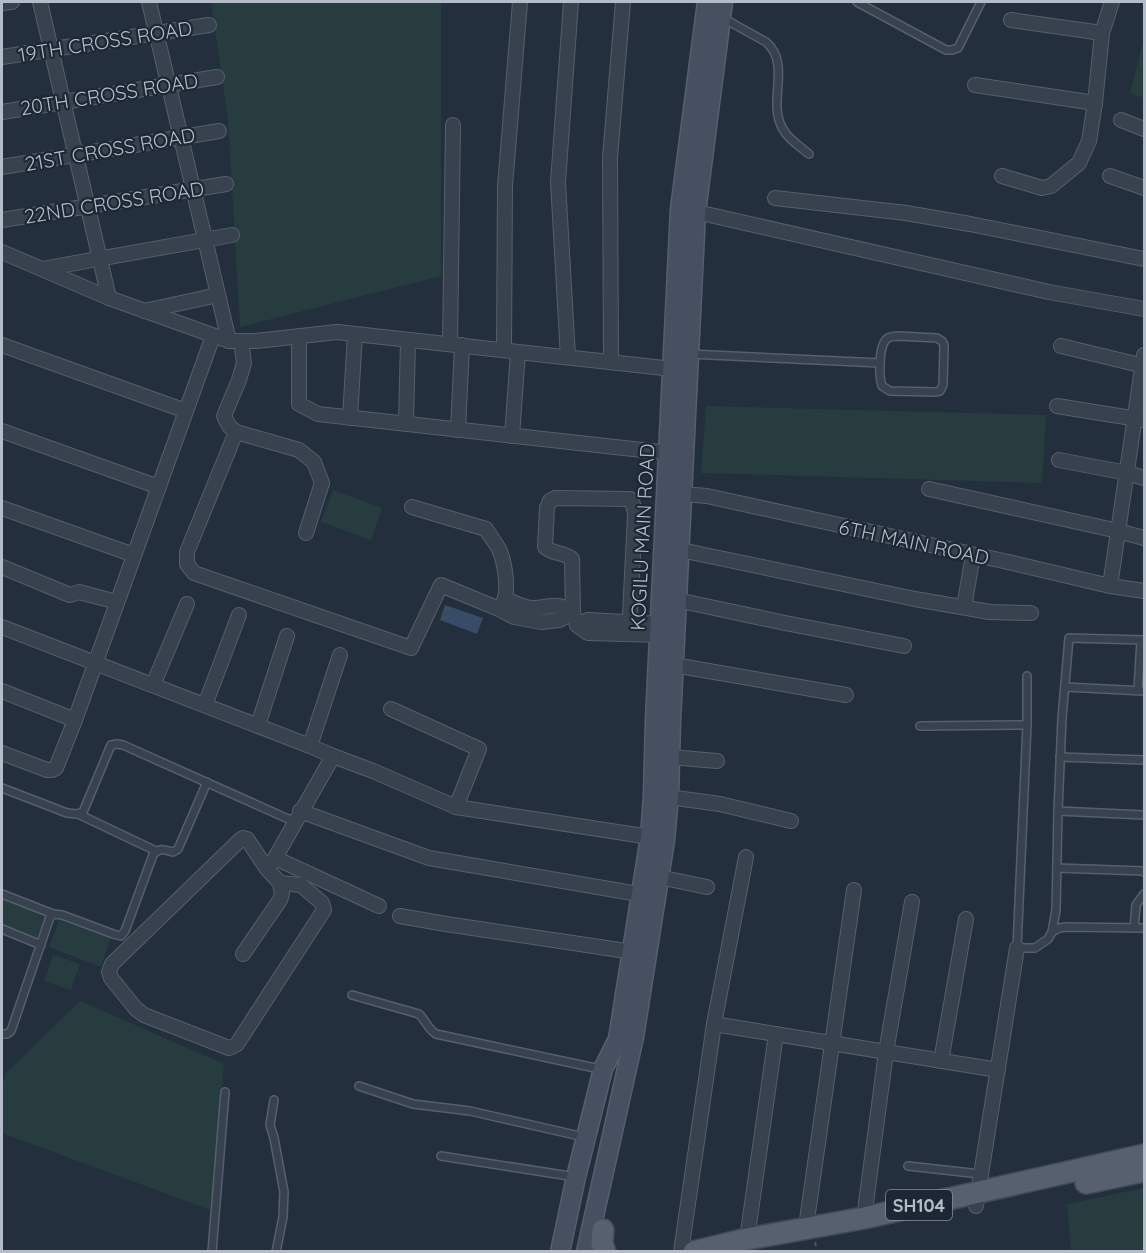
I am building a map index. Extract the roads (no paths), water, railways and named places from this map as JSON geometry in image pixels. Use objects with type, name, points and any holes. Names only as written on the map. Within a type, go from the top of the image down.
[{"type":"main road","name":"KOGILU MAIN ROAD","points":[[626,1038],[633,952],[649,896],[659,877],[665,840],[655,720],[660,630],[672,548],[683,494],[688,210],[707,2]]},
{"type":"main road","name":"KOGILU MAIN ROAD","points":[[688,210],[722,9]]},
{"type":"main road","name":"KOGILU MAIN ROAD","points":[[560,1251],[603,1069],[626,1038],[649,896],[650,837],[670,757],[677,600],[672,548],[669,453],[684,364]]},
{"type":"main road","points":[[605,1251],[602,1243],[603,1230],[634,1081],[626,1038]]},
{"type":"main road","points":[[573,1251],[626,1038]]},
{"type":"main road","points":[[586,1251],[626,1038]]},
{"type":"main road","name":"SH104","points":[[812,1239],[864,1218],[1144,1155]]},
{"type":"main road","name":"SH104","points":[[694,1251],[812,1239],[978,1191],[1144,1171]]},
{"type":"main road","points":[[598,1251],[603,1230]]},
{"type":"street","points":[[2,3],[12,2]]},
{"type":"street","points":[[40,2],[109,298]]},
{"type":"street","points":[[149,2],[218,295],[244,363],[224,416],[229,426],[236,432],[299,450],[314,462],[322,483],[306,533]]},
{"type":"street","points":[[512,436],[506,186],[520,2]]},
{"type":"street","points":[[568,357],[558,182],[571,2]]},
{"type":"street","points":[[611,362],[610,157],[623,2]]},
{"type":"street","points":[[1002,176],[1042,188],[1051,186],[1079,163],[1089,141],[1102,33],[1112,2]]},
{"type":"street","points":[[1011,20],[1102,33]]},
{"type":"street","name":"19TH CROSS ROAD","points":[[2,57],[209,25]]},
{"type":"street","name":"20TH CROSS ROAD","points":[[2,112],[217,77]]},
{"type":"street","points":[[975,85],[1095,103]]},
{"type":"street","points":[[1121,120],[1144,129]]},
{"type":"street","points":[[453,125],[458,430]]},
{"type":"street","name":"21ST CROSS ROAD","points":[[2,167],[219,131]]},
{"type":"street","points":[[1110,176],[1144,188]]},
{"type":"street","name":"22ND CROSS ROAD","points":[[2,220],[226,184]]},
{"type":"street","points":[[775,198],[906,213],[1144,259]]},
{"type":"street","points":[[688,210],[1049,292],[1144,309]]},
{"type":"street","points":[[42,269],[232,235]]},
{"type":"street","points":[[2,252],[109,298],[213,336],[235,341],[256,341],[337,332],[611,362],[684,364]]},
{"type":"street","points":[[144,311],[218,295]]},
{"type":"street","points":[[350,418],[355,334]]},
{"type":"street","points":[[2,753],[46,771],[56,768],[213,336]]},
{"type":"street","points":[[299,336],[299,404],[318,414],[669,453]]},
{"type":"street","points":[[406,424],[408,339]]},
{"type":"street","points":[[2,345],[186,411]]},
{"type":"street","points":[[1061,346],[1144,362],[1140,419],[1127,473],[1110,586]]},
{"type":"street","points":[[1057,406],[1140,419]]},
{"type":"street","points":[[2,430],[159,488]]},
{"type":"street","points":[[236,432],[187,552],[187,564],[194,573],[411,648],[441,585],[502,604],[514,617],[541,622],[575,619]]},
{"type":"street","points":[[1059,460],[1144,478]]},
{"type":"street","points":[[929,489],[1144,538]]},
{"type":"street","name":"6TH MAIN ROAD","points":[[683,494],[707,496],[1110,586],[1144,591]]},
{"type":"street","points":[[629,628],[633,504],[630,499],[555,498],[550,501],[547,508],[544,546],[548,551],[572,559],[575,619],[588,633],[629,628],[660,630]]},
{"type":"street","points":[[412,507],[486,529],[499,549],[505,573],[502,604]]},
{"type":"street","points":[[2,508],[134,555]]},
{"type":"street","points":[[672,548],[915,599],[990,612],[1031,613]]},
{"type":"street","points":[[964,607],[973,555]]},
{"type":"street","points":[[2,567],[70,595],[79,592],[117,602]]},
{"type":"street","points":[[677,600],[904,646]]},
{"type":"street","points":[[153,685],[186,604]]},
{"type":"street","points":[[205,705],[239,615]]},
{"type":"street","points":[[2,627],[258,725],[456,807],[650,837]]},
{"type":"street","points":[[258,725],[287,636]]},
{"type":"street","points":[[310,746],[340,655]]},
{"type":"street","points":[[674,665],[846,695]]},
{"type":"street","points":[[2,691],[75,720]]},
{"type":"street","points":[[391,709],[479,749],[456,807]]},
{"type":"street","points":[[271,863],[333,756]]},
{"type":"street","points":[[670,757],[717,761]]},
{"type":"street","points":[[661,796],[720,804],[791,821]]},
{"type":"street","points":[[297,816],[429,858],[649,896]]},
{"type":"street","points":[[280,883],[301,885],[324,906],[324,910],[237,1044],[232,1047],[144,1015],[136,1009],[111,978],[109,972],[112,964],[243,838],[247,839],[271,863],[379,906]]},
{"type":"street","points":[[681,1251],[714,1024],[746,857]]},
{"type":"street","points":[[243,954],[282,894],[271,863]]},
{"type":"street","points":[[659,877],[707,887]]},
{"type":"street","points":[[812,1239],[831,1043],[854,890]]},
{"type":"street","points":[[864,1218],[886,1052],[912,902]]},
{"type":"street","points":[[400,916],[633,952]]},
{"type":"street","points":[[941,1061],[966,919]]},
{"type":"street","points":[[978,1191],[1017,948]]},
{"type":"street","points":[[714,1024],[998,1070]]},
{"type":"street","points":[[751,1245],[776,1034]]},
{"type":"lane","points":[[857,2],[946,50],[958,48],[981,2]]},
{"type":"lane","points":[[722,9],[771,47],[778,66],[777,117],[785,134],[809,154]]},
{"type":"lane","points":[[891,337],[937,338],[944,345],[943,385],[938,392],[887,390],[880,382],[880,363],[884,342],[891,337]]},
{"type":"lane","points":[[684,364],[880,363]]},
{"type":"lane","points":[[1027,676],[1027,725],[1017,948],[1035,948],[1048,939],[1052,932],[1056,910],[1060,757],[1065,687],[1069,638],[1143,640],[1141,690],[1065,687]]},
{"type":"lane","points":[[920,726],[1027,725]]},
{"type":"lane","points":[[78,814],[83,812],[111,745],[117,744],[207,782],[297,816]]},
{"type":"lane","points":[[1060,757],[1144,760]]},
{"type":"lane","points":[[2,894],[53,914],[62,915],[121,936],[125,931],[153,855],[162,849],[173,852],[178,849],[207,782]]},
{"type":"lane","points":[[2,788],[67,813],[78,814],[156,851]]},
{"type":"lane","points":[[1058,811],[1144,815]]},
{"type":"lane","points":[[1057,868],[1144,872]]},
{"type":"lane","points":[[1134,928],[1136,905],[1144,894]]},
{"type":"lane","points":[[2,1034],[7,1034],[11,1030],[53,914]]},
{"type":"lane","points":[[1052,932],[1066,927],[1144,928]]},
{"type":"lane","points":[[2,929],[41,945]]},
{"type":"lane","points":[[352,995],[419,1014],[430,1030],[436,1034],[603,1069]]},
{"type":"lane","points":[[359,1086],[413,1104],[470,1111],[586,1138]]},
{"type":"lane","points":[[212,1251],[225,1092]]},
{"type":"lane","points":[[274,1100],[270,1125],[284,1192],[283,1217],[276,1251]]},
{"type":"lane","points":[[441,1156],[576,1177]]},
{"type":"lane","points":[[908,1166],[978,1191]]},
{"type":"water","points":[[445,605],[483,618],[477,634],[440,620]]}]
